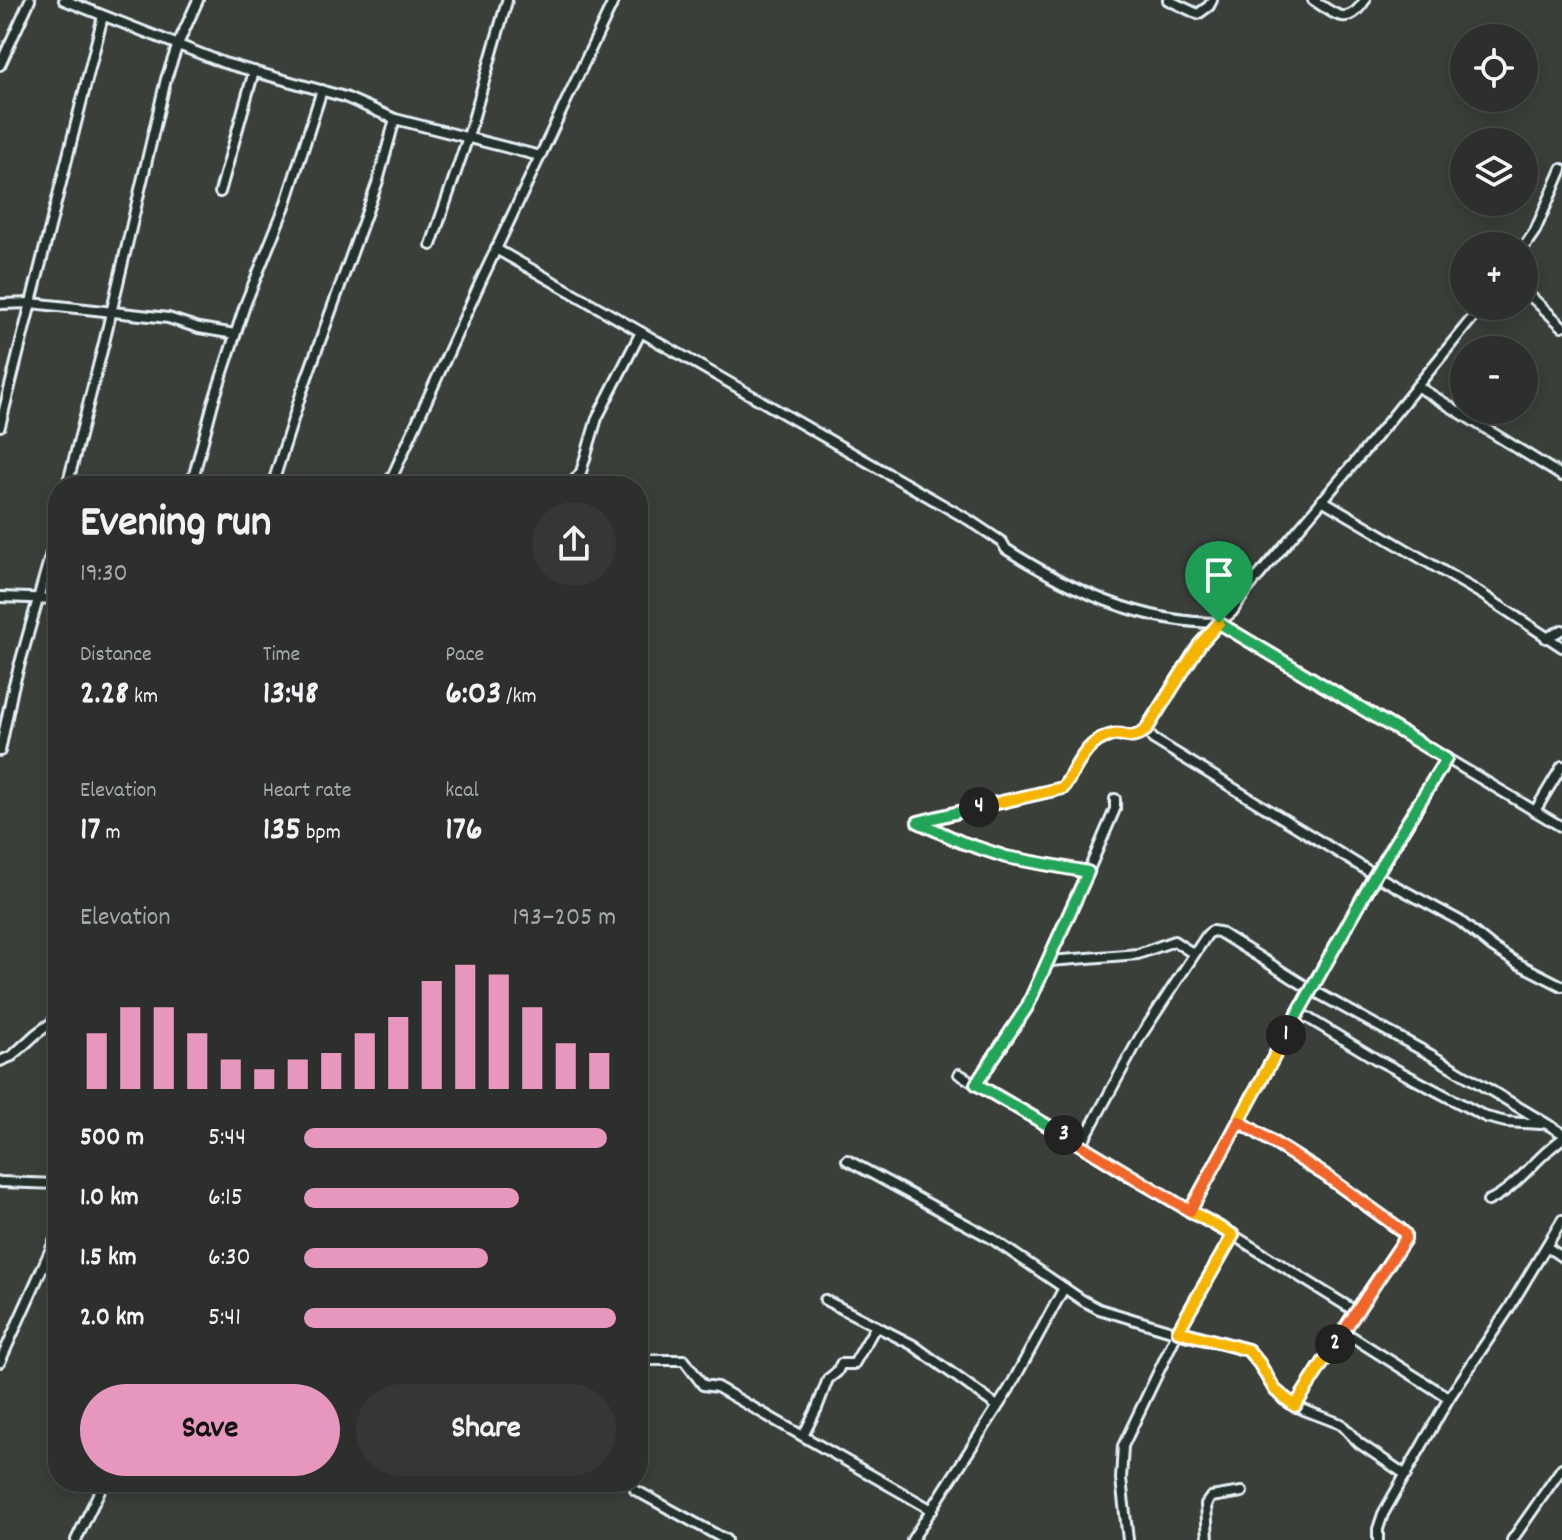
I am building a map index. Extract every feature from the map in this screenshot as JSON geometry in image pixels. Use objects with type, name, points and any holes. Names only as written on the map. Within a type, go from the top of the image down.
[{"type":"street","points":[[1,60],[30,0]]},
{"type":"street","points":[[64,0],[224,63],[322,90],[395,119],[540,156]]},
{"type":"street","points":[[70,476],[155,123],[178,44],[198,0]]},
{"type":"street","points":[[393,476],[614,0]]},
{"type":"street","points":[[1168,0],[1198,14],[1212,0]]},
{"type":"street","points":[[1313,0],[1338,16],[1345,17],[1357,12],[1365,0]]},
{"type":"street","points":[[431,245],[468,137],[507,1]]},
{"type":"street","points":[[0,426],[103,16]]},
{"type":"street","points":[[220,192],[254,71]]},
{"type":"street","points":[[194,476],[235,334],[285,206],[322,90]]},
{"type":"street","points":[[275,476],[301,394],[378,181],[395,119]]},
{"type":"street","points":[[1534,232],[1562,169]]},
{"type":"street","points":[[496,249],[969,520],[1002,542],[1006,549],[1074,588],[1103,601],[1189,623],[1219,623],[1562,827]]},
{"type":"street","points":[[0,304],[31,303],[168,318],[199,328],[235,334]]},
{"type":"street","points":[[1538,303],[1562,326]]},
{"type":"street","points":[[1088,872],[1006,857],[961,842],[918,822],[1063,788],[1089,745],[1110,735],[1135,737],[1146,730],[1200,644],[1232,612],[1246,591],[1471,320]]},
{"type":"street","points":[[578,476],[597,418],[641,332]]},
{"type":"street","points":[[1417,386],[1562,476]]},
{"type":"street","points":[[1322,500],[1480,593],[1562,647]]},
{"type":"street","points":[[1213,562],[1246,591]]},
{"type":"street","points":[[0,751],[13,688],[48,563]]},
{"type":"street","points":[[0,597],[48,598]]},
{"type":"street","points":[[1546,638],[1562,630]]},
{"type":"street","points":[[1146,730],[1153,739],[1375,875],[1460,921],[1492,947],[1562,986]]},
{"type":"street","points":[[1190,1211],[1310,989],[1446,759]]},
{"type":"street","points":[[1535,811],[1562,766]]},
{"type":"street","points":[[976,1084],[1025,1011],[1050,961],[1115,809],[1115,799]]},
{"type":"street","points":[[1081,1145],[1140,1037],[1212,931],[1219,932],[1310,989],[1431,1055],[1562,1136],[1505,1191],[1488,1201]]},
{"type":"street","points":[[1050,961],[1138,954],[1174,941],[1194,954]]},
{"type":"street","points":[[1298,1012],[1376,1059],[1486,1117],[1546,1125]]},
{"type":"street","points":[[0,1061],[12,1056],[48,1025]]},
{"type":"street","points":[[959,1074],[1233,1235],[1355,1311]]},
{"type":"street","points":[[1239,1121],[1325,1175],[1405,1234],[1405,1239],[1295,1406]]},
{"type":"street","points":[[847,1160],[991,1238],[1099,1309],[1248,1350],[1275,1390],[1295,1406],[1341,1424],[1359,1443],[1406,1475]]},
{"type":"street","points":[[0,1182],[48,1184]]},
{"type":"street","points":[[1378,1540],[1383,1514],[1449,1398],[1562,1220]]},
{"type":"street","points":[[1128,1540],[1120,1469],[1123,1446],[1178,1331],[1233,1235]]},
{"type":"street","points":[[1547,1247],[1562,1257]]},
{"type":"street","points":[[0,1362],[48,1255]]},
{"type":"street","points":[[912,1540],[1009,1389],[1064,1288]]},
{"type":"street","points":[[825,1300],[913,1345],[997,1406]]},
{"type":"street","points":[[803,1436],[828,1379],[841,1364],[854,1364],[876,1326]]},
{"type":"street","points":[[1343,1331],[1449,1398]]},
{"type":"street","points":[[648,1360],[684,1360],[703,1385],[717,1387],[932,1510]]},
{"type":"street","points":[[1512,1540],[1562,1468]]},
{"type":"street","points":[[76,1540],[99,1492]]},
{"type":"street","points":[[639,1492],[726,1540]]},
{"type":"street","points":[[1208,1540],[1208,1500],[1218,1495],[1242,1492]]},
{"type":"route","points":[[1219,623],[1200,644],[1146,730],[1131,738],[1110,735],[1089,745],[1063,788],[918,822],[961,842],[1006,857],[1088,872],[1027,1007],[976,1084],[1190,1211],[1239,1121],[1325,1175],[1405,1234],[1405,1239],[1295,1406],[1275,1390],[1248,1350],[1178,1331],[1233,1235],[1190,1211],[1310,989],[1446,759],[1219,623]]}]
